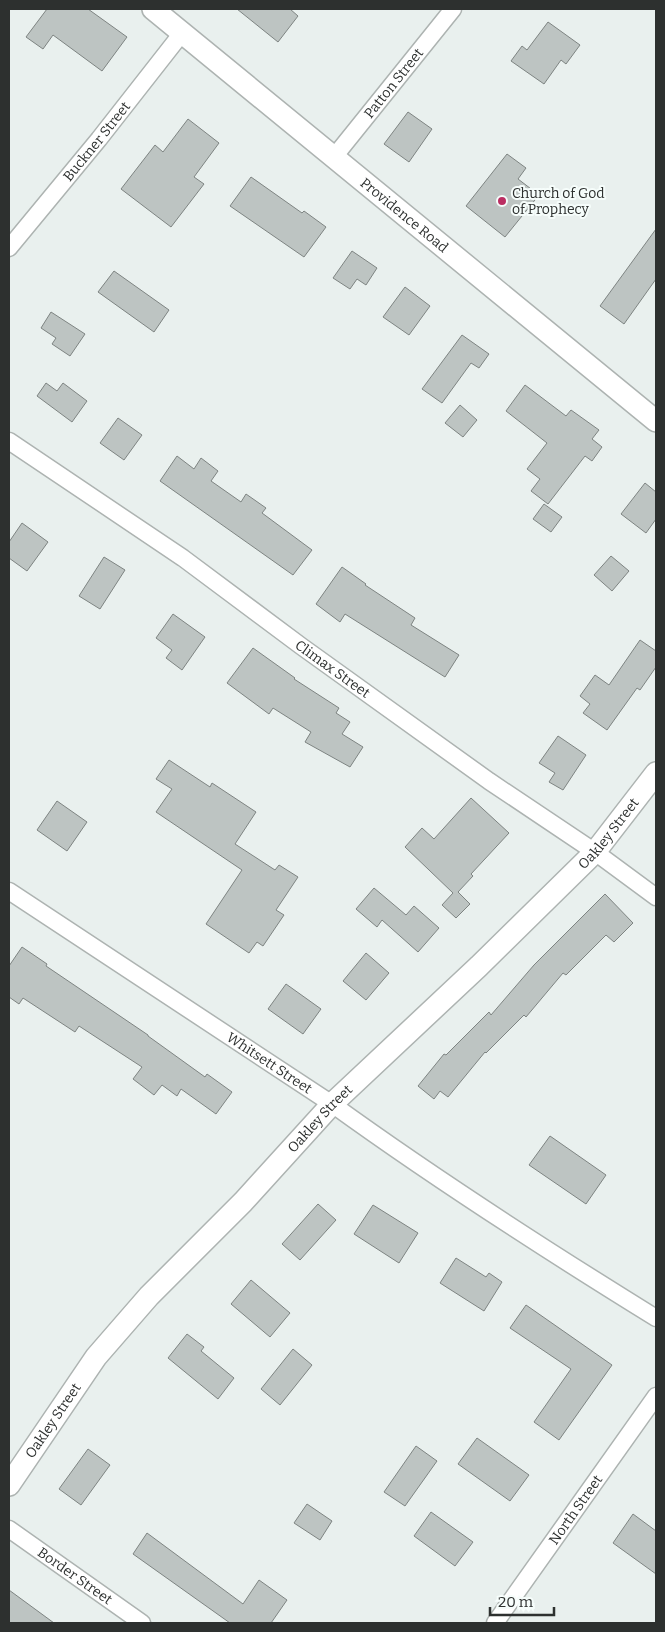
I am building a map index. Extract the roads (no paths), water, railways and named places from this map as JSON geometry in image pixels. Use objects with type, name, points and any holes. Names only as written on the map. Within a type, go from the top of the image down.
[{"type":"street","name":"Providence Road","points":[[153,9],[656,421]]},
{"type":"street","name":"Patton Street","points":[[334,157],[453,9]]},
{"type":"street","name":"Buckner Street","points":[[9,248],[94,145],[182,33]]},
{"type":"street","name":"Climax Street","points":[[9,441],[183,558],[301,646],[489,781],[595,852],[656,897]]},
{"type":"street","name":"Oakley Street","points":[[9,1485],[96,1357],[149,1296],[243,1202],[332,1104],[479,966],[595,852],[656,773]]},
{"type":"street","name":"Whitsett Street","points":[[9,891],[332,1104],[552,1253],[656,1318]]},
{"type":"street","name":"North Street","points":[[495,1623],[656,1396]]},
{"type":"street","name":"Border Street","points":[[9,1529],[142,1623]]},
{"type":"place","name":"Church of God of Prophecy","points":[[502,201]]}]
